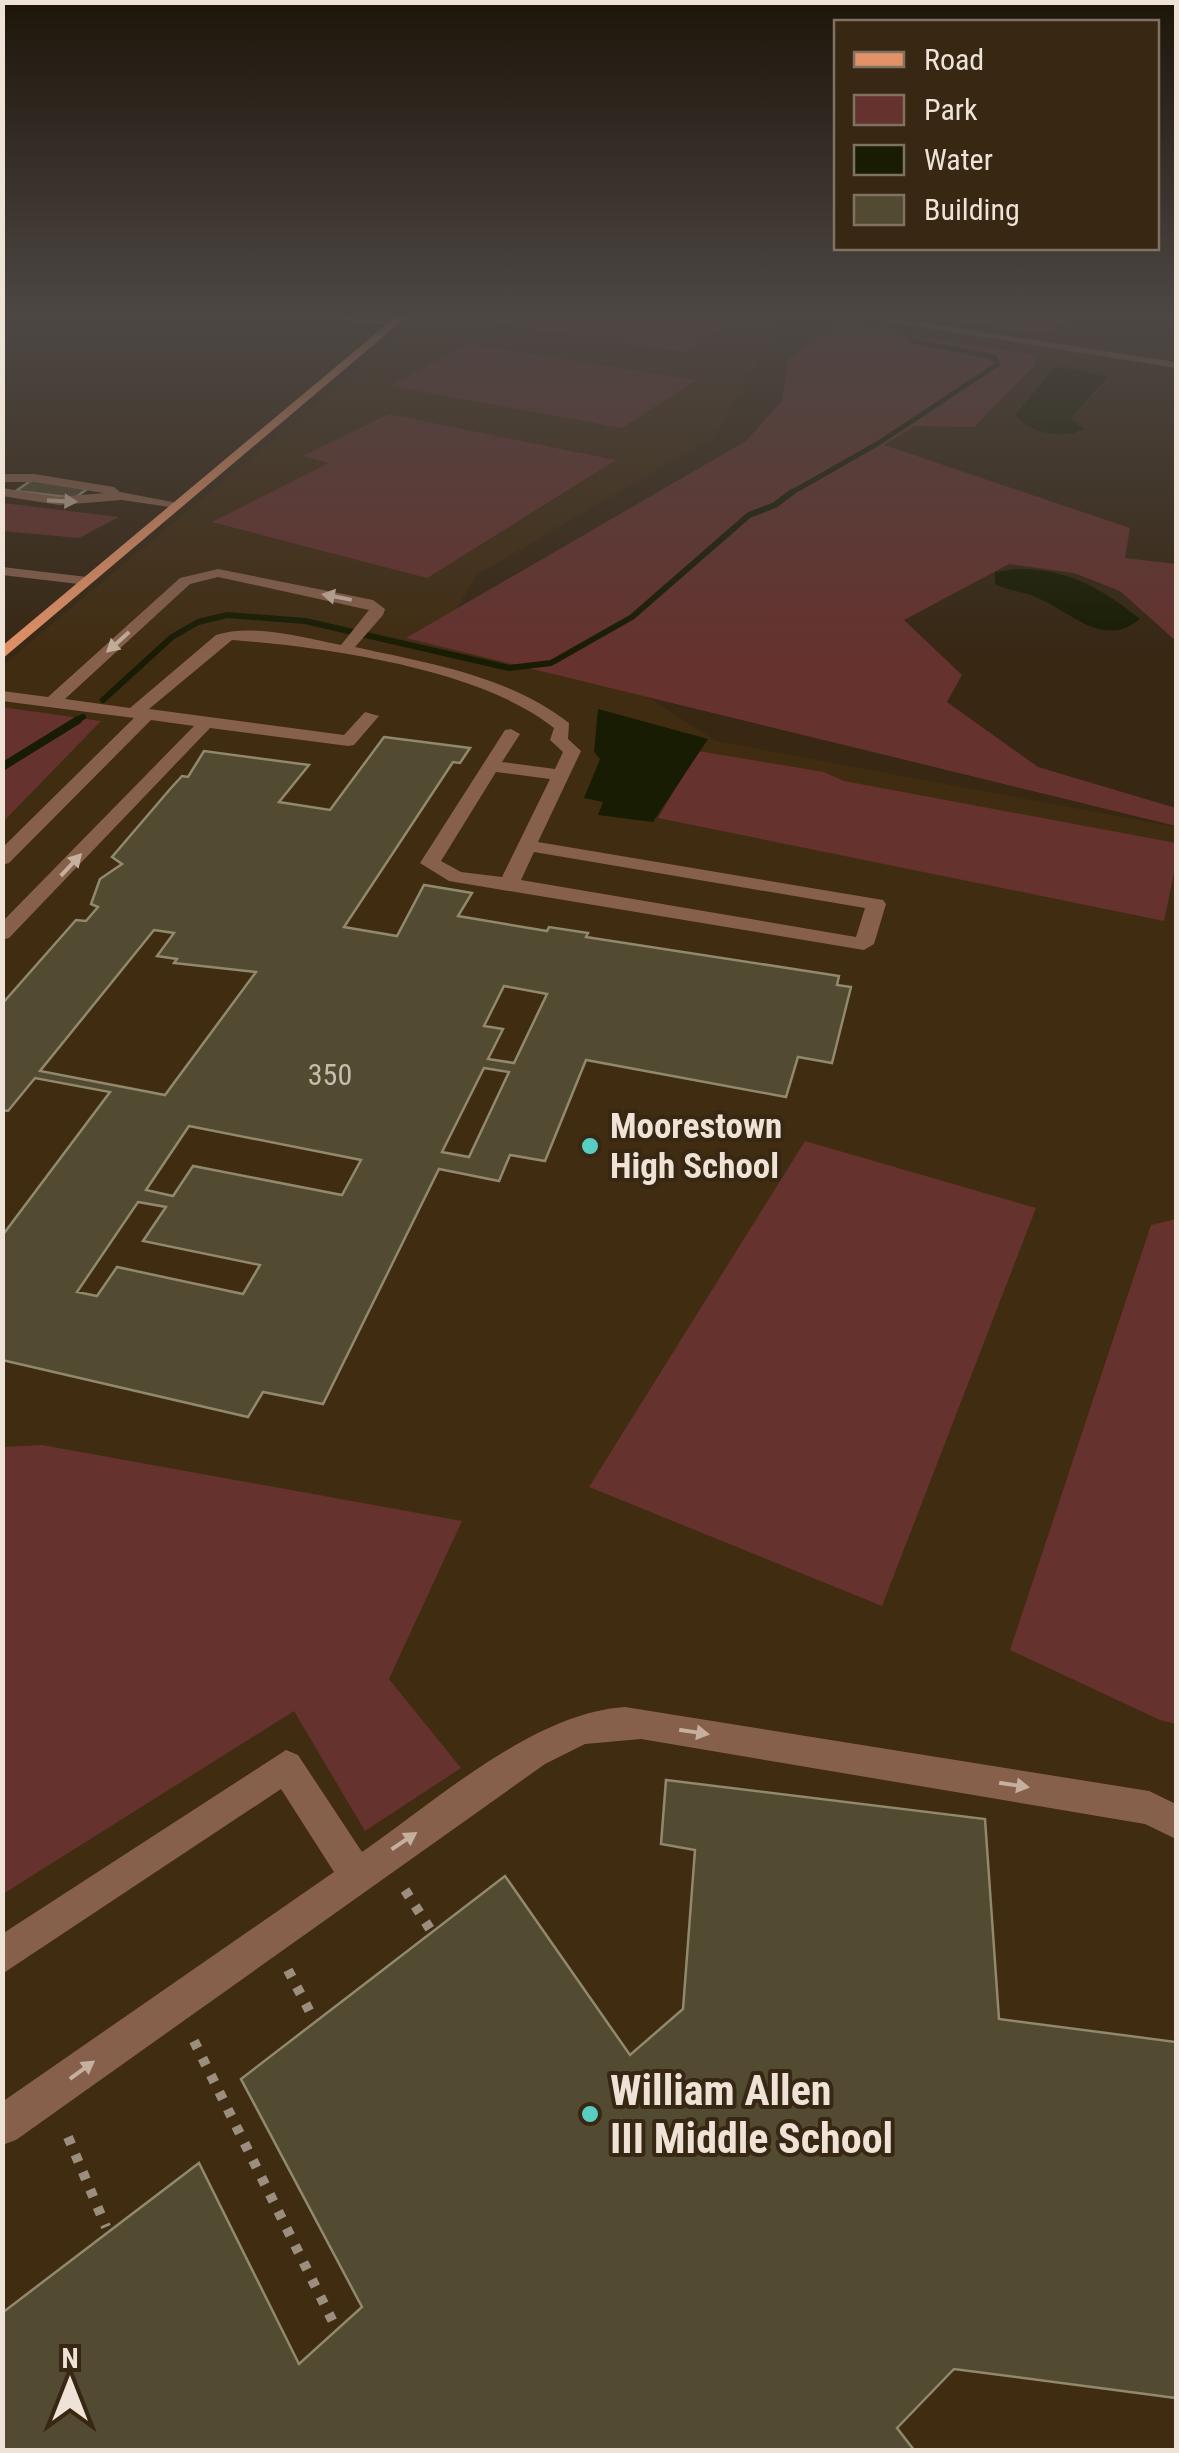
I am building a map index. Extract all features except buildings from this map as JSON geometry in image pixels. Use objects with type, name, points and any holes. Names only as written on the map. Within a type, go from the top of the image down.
[{"type":"main road","points":[[2,654],[267,428]]},
{"type":"street","points":[[2,478],[98,486],[122,496]]},
{"type":"street","points":[[2,492],[59,502],[122,496],[176,504]]},
{"type":"street","points":[[2,571],[87,581]]},
{"type":"street","points":[[51,702],[185,580],[204,574],[218,573],[368,603],[378,609],[344,651]]},
{"type":"street","points":[[2,860],[142,713],[222,638],[230,635],[344,651],[509,692],[536,704],[562,727],[559,740],[572,751],[509,884]]},
{"type":"street","points":[[2,696],[348,740],[371,716]]},
{"type":"street","points":[[2,934],[207,722]]},
{"type":"street","points":[[511,734],[430,863],[456,877],[864,944],[876,904],[530,846]]},
{"type":"street","points":[[489,766],[561,775]]},
{"type":"street","points":[[2,2126],[533,1752],[566,1733],[602,1722],[641,1723],[1149,1808],[1176,1822]]},
{"type":"street","points":[[2,1956],[286,1766],[356,1874]]},
{"type":"path","points":[[405,1890],[430,1929]]},
{"type":"path","points":[[288,1970],[311,2014]]},
{"type":"path","points":[[194,2042],[334,2324]]},
{"type":"path","points":[[68,2137],[106,2227]]},
{"type":"shaded area","points":[[286,428],[719,428],[714,437],[476,575],[437,644],[645,695],[716,741],[1176,827],[1176,2450],[3,2450],[3,665]]},
{"type":"green space","points":[[359,428],[460,428],[616,460],[427,578],[212,522],[329,463],[303,456]]},
{"type":"green space","points":[[757,428],[911,428],[884,445],[1130,528],[1125,558],[1176,564],[1176,641],[1120,591],[1074,573],[1009,564],[904,620],[962,675],[947,702],[1038,767],[1176,808],[1176,826],[406,638],[746,441]]},
{"type":"green space","points":[[3,503],[119,517],[79,538],[3,531]]},
{"type":"green space","points":[[2,707],[101,721],[3,822],[2,822]]},
{"type":"green space","points":[[698,751],[824,772],[844,781],[1176,843],[1176,863],[1164,921],[658,818]]},
{"type":"green space","points":[[805,1141],[1036,1208],[882,1606],[589,1487]]},
{"type":"green space","points":[[1176,1219],[1176,1724],[1010,1650],[1151,1225]]},
{"type":"green space","points":[[42,1445],[462,1521],[389,1679],[461,1768],[365,1831],[294,1711],[3,1894],[3,1447]]},
{"type":"water","points":[[1034,428],[1084,429],[1057,435]]},
{"type":"water","points":[[995,572],[1051,572],[1082,582],[1140,619],[1114,630],[1088,626],[1035,597],[995,584]]},
{"type":"water","points":[[598,709],[708,739],[653,822],[598,815],[603,802],[584,798],[600,759],[594,752]]},
{"type":"waterway","points":[[790,493],[900,428]]},
{"type":"waterway","points":[[103,700],[172,637],[198,622],[227,615],[305,621],[509,668],[551,663],[632,617],[749,515],[775,505],[790,493]]},
{"type":"waterway","points":[[74,722],[83,717]]},
{"type":"waterway","points":[[2,767],[78,720]]},
{"type":"place","name":"Moorestown High School","points":[[590,1146]]},
{"type":"place","name":"William Allen III Middle School","points":[[590,2114]]}]
